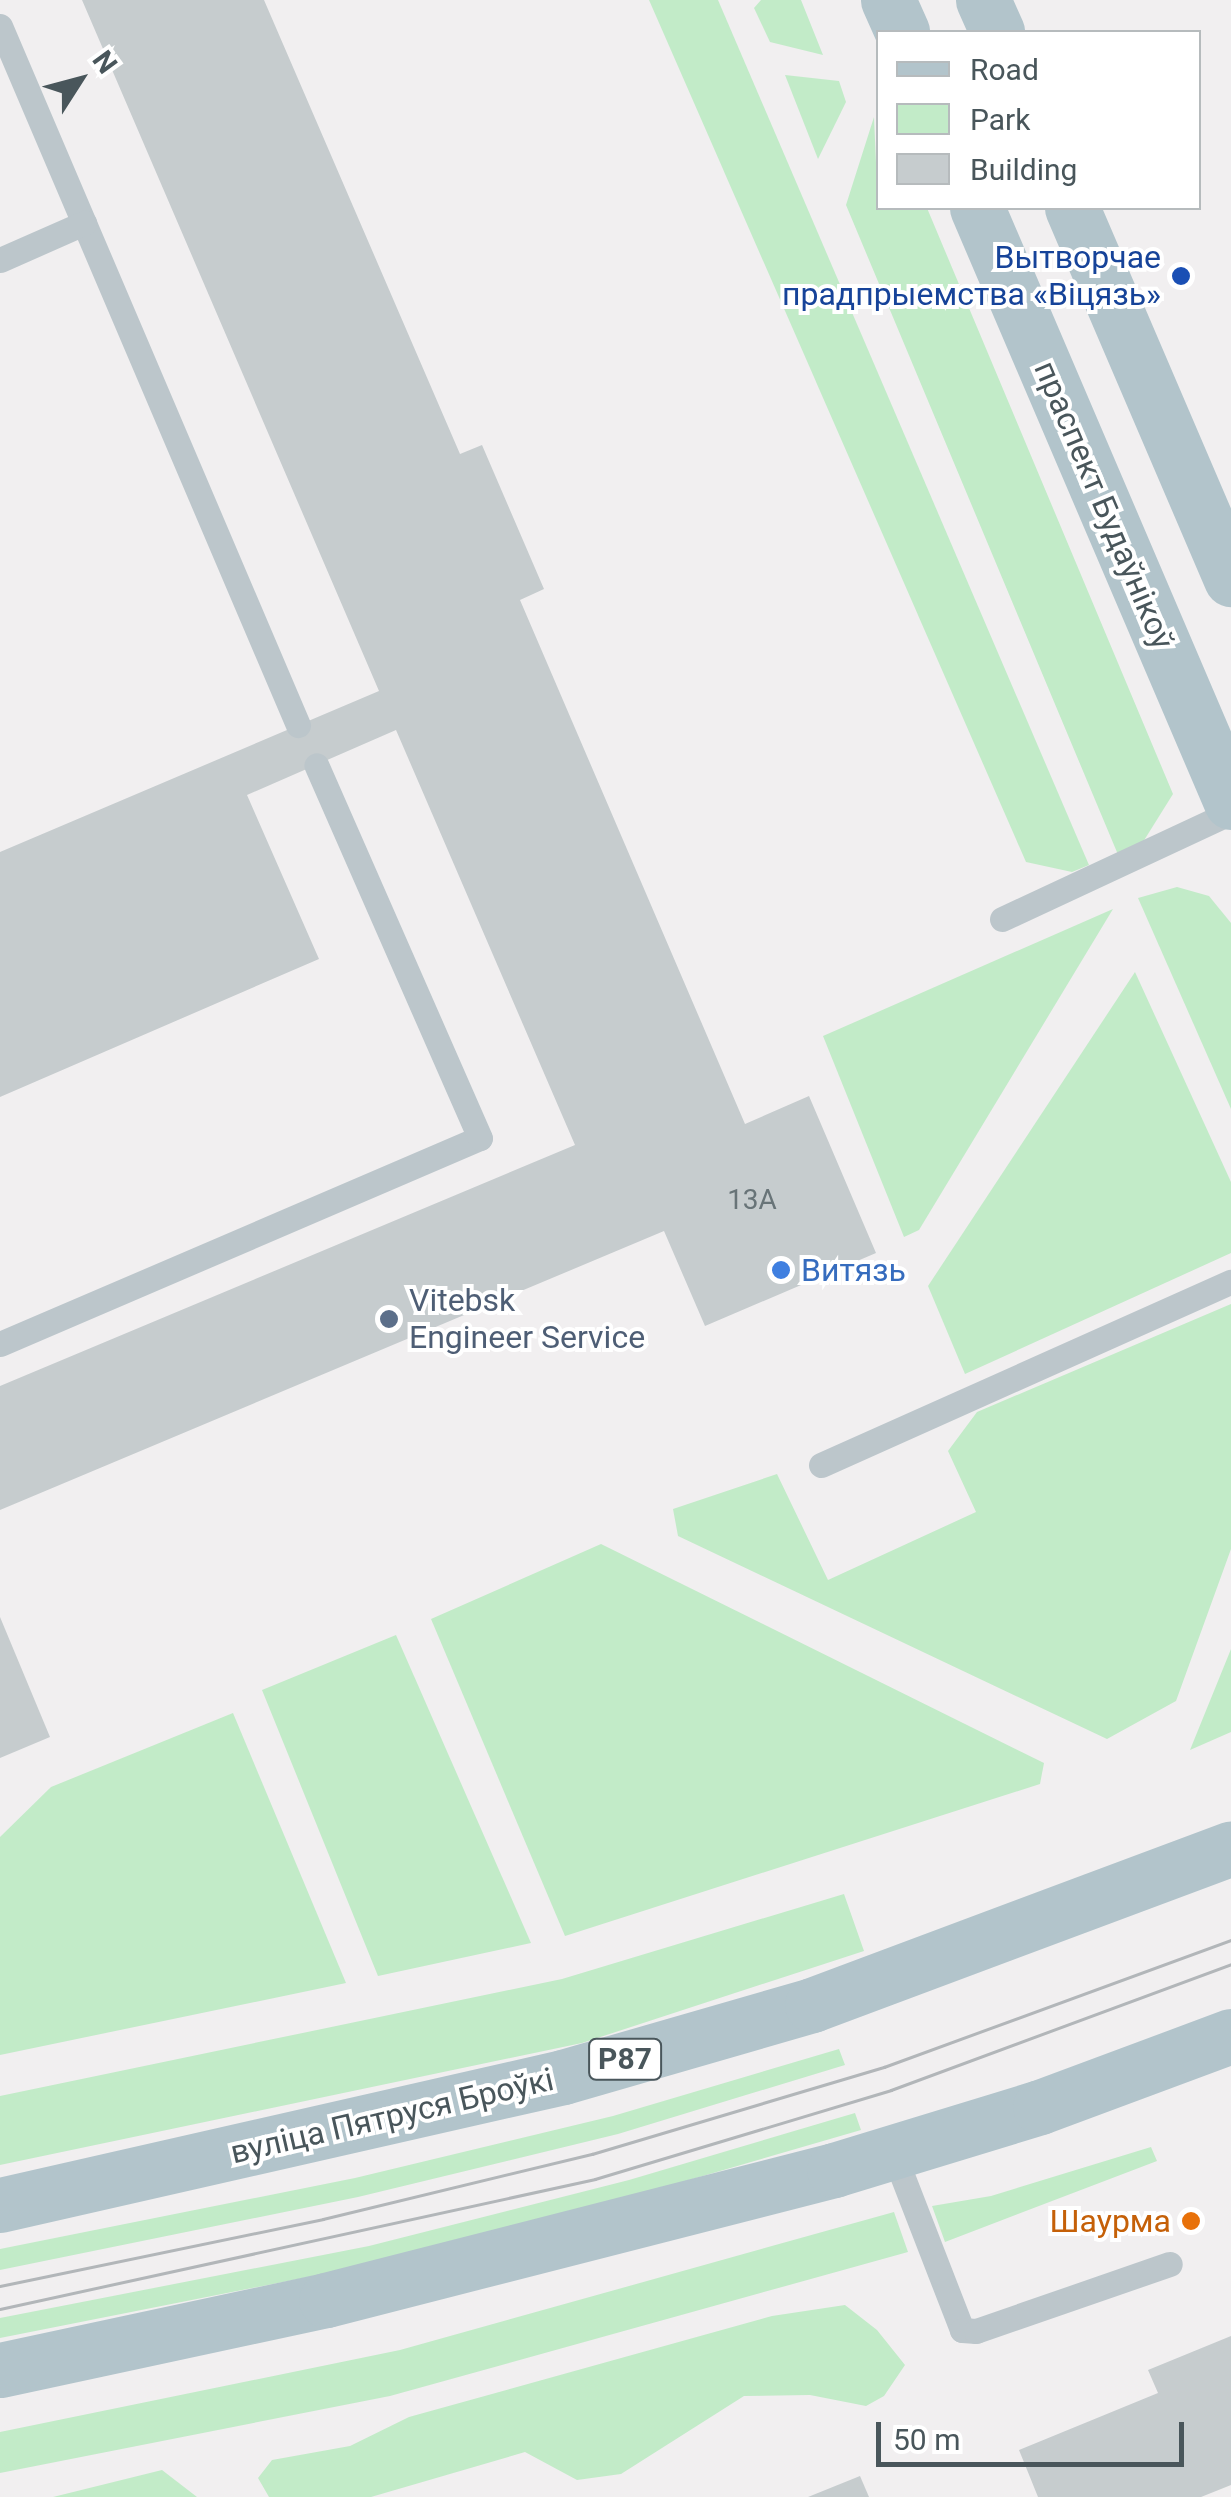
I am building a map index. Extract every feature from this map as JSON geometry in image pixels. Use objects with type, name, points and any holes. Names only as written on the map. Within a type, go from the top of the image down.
[{"type":"main road","points":[[888,0],[901,30]]},
{"type":"main road","points":[[983,0],[996,30]]},
{"type":"main road","name":"праспект Будаўнікоў","points":[[978,210],[1231,802]]},
{"type":"main road","points":[[1073,210],[1231,579]]},
{"type":"main road","name":"вуліца Пятруся Броўкі","points":[[0,2205],[563,2077],[793,2010],[1231,1848]]},
{"type":"main road","points":[[0,2370],[326,2300],[892,2152],[1040,2107],[1231,2036]]},
{"type":"lane","points":[[0,26],[298,726]]},
{"type":"lane","points":[[0,260],[84,224]]},
{"type":"lane","points":[[0,1344],[480,1138],[316,765]]},
{"type":"lane","points":[[1002,919],[1231,812]]},
{"type":"lane","points":[[821,1464],[1231,1282]]},
{"type":"lane","points":[[892,2152],[962,2330],[976,2332],[1170,2264]]},
{"type":"green space","points":[[649,0],[718,0],[1089,865],[1072,872],[1026,862]]},
{"type":"green space","points":[[761,0],[801,0],[823,55],[770,42],[754,8]]},
{"type":"green space","points":[[785,75],[839,81],[846,102],[818,159]]},
{"type":"green space","points":[[874,117],[876,210],[928,210],[1173,794],[1143,842],[1119,857],[846,205]]},
{"type":"green space","points":[[1177,887],[1209,896],[1231,923],[1231,1109],[1138,898]]},
{"type":"green space","points":[[1113,909],[919,1230],[904,1237],[823,1036]]},
{"type":"green space","points":[[1135,972],[1231,1182],[1231,1253],[965,1374],[928,1286]]},
{"type":"green space","points":[[1231,1304],[1231,1549],[1176,1701],[1107,1739],[678,1536],[673,1509],[777,1474],[828,1580],[976,1512],[948,1451],[977,1412]]},
{"type":"green space","points":[[601,1544],[1044,1763],[1040,1784],[565,1936],[431,1619]]},
{"type":"green space","points":[[396,1635],[531,1943],[378,1976],[262,1690]]},
{"type":"green space","points":[[1231,1649],[1231,1732],[1190,1750]]},
{"type":"green space","points":[[233,1713],[346,1983],[0,2055],[0,1837],[51,1787]]},
{"type":"green space","points":[[844,1894],[864,1951],[582,2043],[0,2165],[0,2096],[562,1979]]},
{"type":"green space","points":[[839,2049],[845,2065],[618,2134],[358,2197],[0,2270],[0,2249],[355,2178],[613,2116]]},
{"type":"green space","points":[[855,2113],[861,2130],[634,2196],[374,2264],[0,2338],[0,2318],[369,2246],[629,2180]]},
{"type":"green space","points":[[1151,2147],[1157,2161],[945,2242],[932,2206],[991,2196]]},
{"type":"green space","points":[[894,2212],[908,2252],[390,2396],[0,2473],[0,2432],[400,2350]]},
{"type":"green space","points":[[845,2305],[877,2330],[905,2365],[884,2396],[866,2406],[810,2395],[744,2396],[621,2474],[577,2480],[525,2452],[371,2497],[269,2497],[258,2478],[272,2460],[350,2446],[409,2417],[772,2316]]},
{"type":"green space","points":[[162,2470],[197,2497],[53,2497]]},
{"type":"building","points":[[82,0],[264,0],[460,454],[482,445],[544,589],[520,600],[745,1124],[809,1096],[876,1253],[705,1326],[664,1231],[0,1510],[0,1386],[575,1145],[396,730],[247,795],[319,959],[0,1097],[0,852],[379,691]]},
{"type":"building","points":[[0,1617],[50,1737],[0,1758]]},
{"type":"building","points":[[1231,2336],[1231,2485],[1201,2497],[1038,2497],[1019,2450],[1158,2393],[1148,2370]]},
{"type":"building","points":[[860,2476],[869,2497],[808,2497]]},
{"type":"tram line","points":[[0,2286],[323,2219],[592,2154],[884,2067],[1231,1940]]},
{"type":"tram line","points":[[0,2309],[595,2179],[891,2090],[1231,1964]]},
{"type":"place","name":"Вытворчае прадпрыемства «Віцязь»","points":[[1181,276]]},
{"type":"place","name":"Витязь","points":[[781,1270]]},
{"type":"place","name":"Vitebsk Engineer Service","points":[[389,1319]]},
{"type":"place","name":"Шаурма","points":[[1191,2221]]}]
